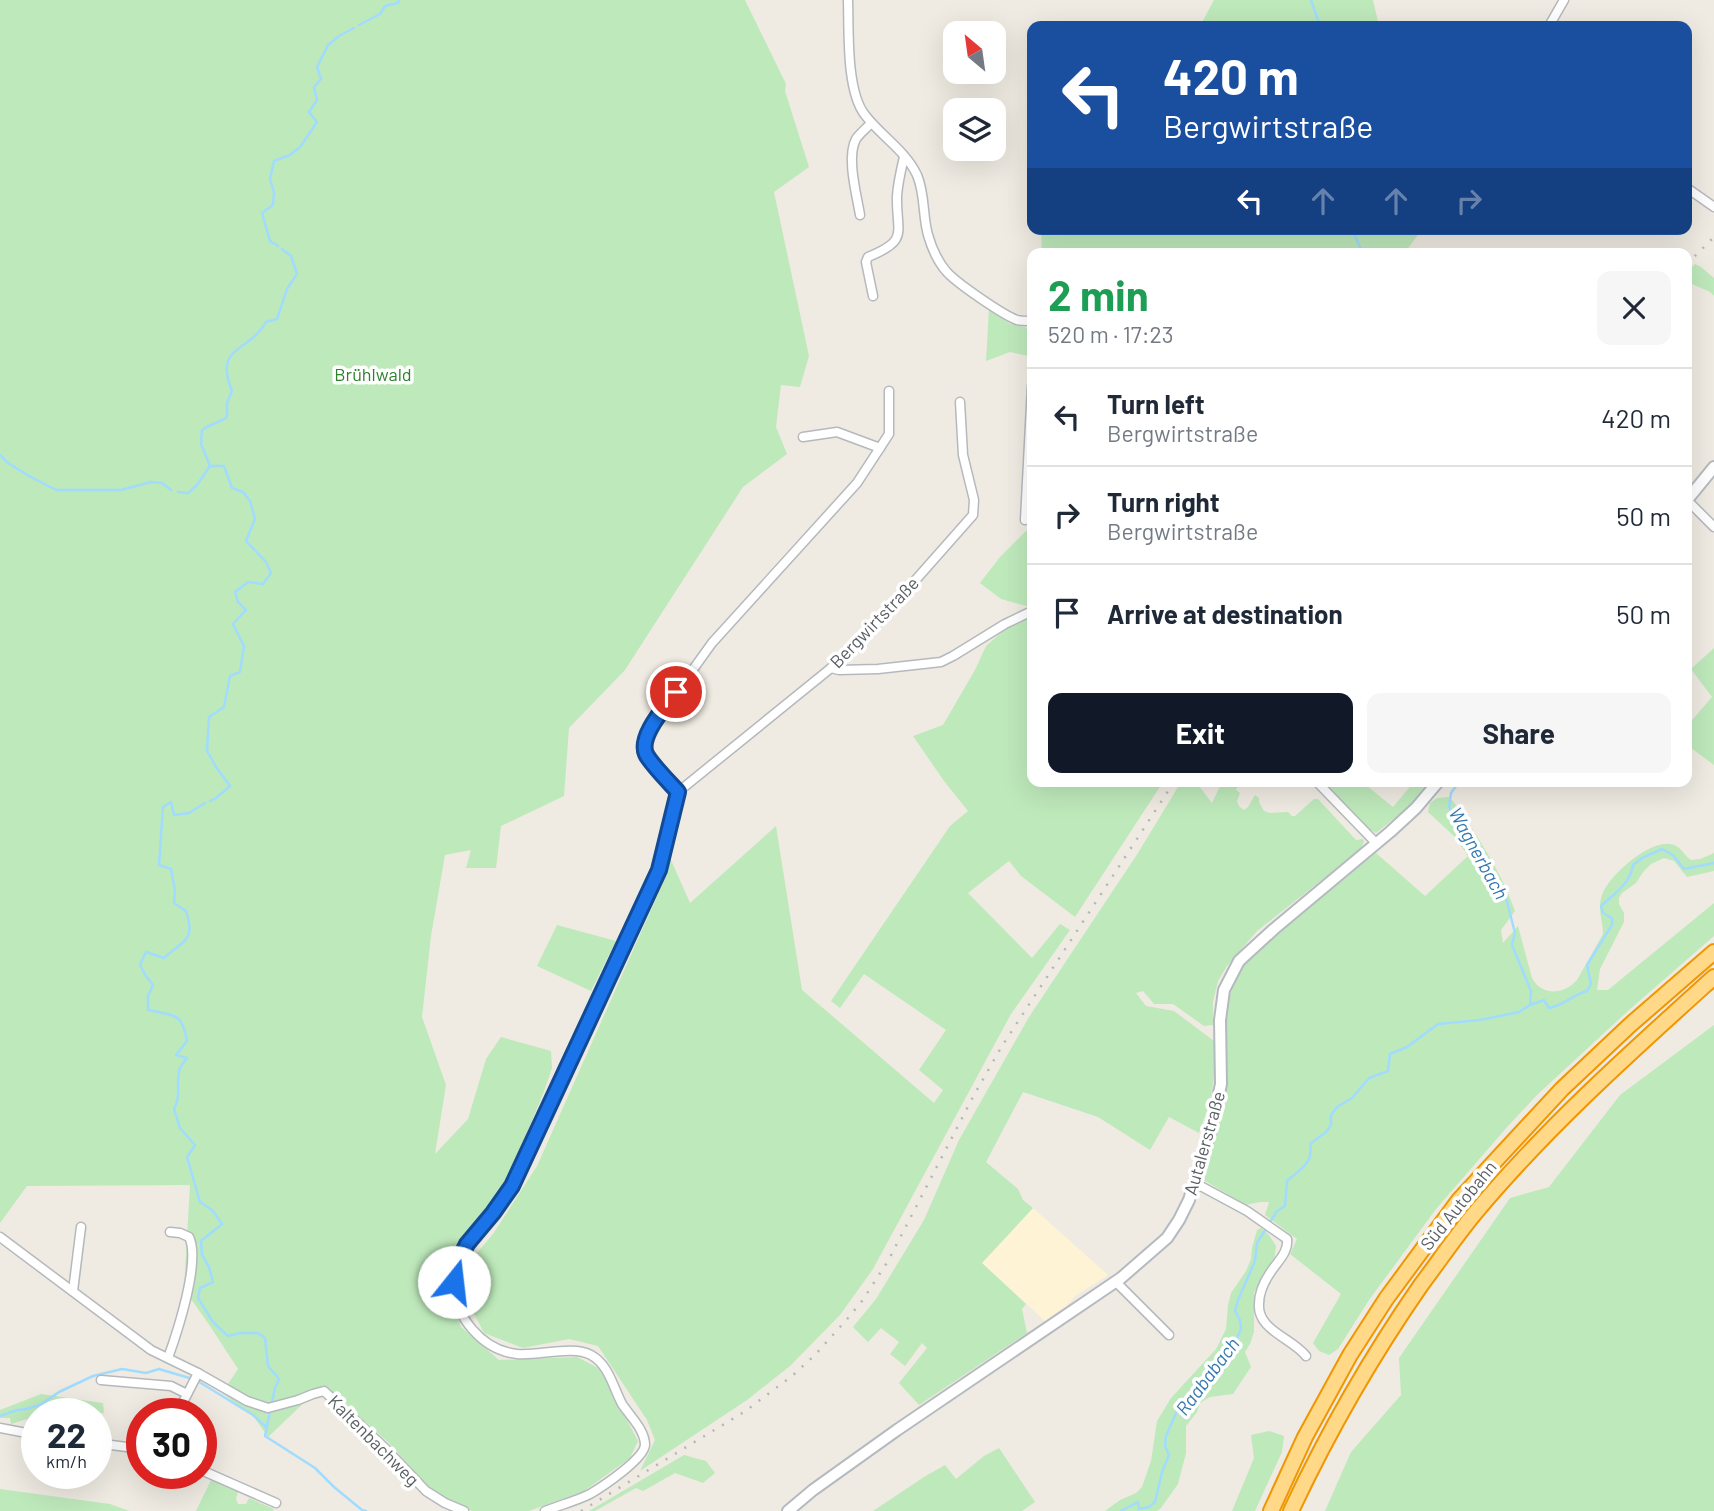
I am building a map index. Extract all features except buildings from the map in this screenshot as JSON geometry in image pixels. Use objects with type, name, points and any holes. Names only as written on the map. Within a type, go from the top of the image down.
[{"type":"highway","name":"Süd Autobahn","points":[[1271,1511],[1305,1437],[1350,1355],[1425,1244],[1459,1200],[1562,1089],[1714,952]]},
{"type":"highway","name":"Süd Autobahn","points":[[1292,1511],[1368,1365],[1403,1311],[1475,1214],[1512,1171],[1586,1095],[1714,977]]},
{"type":"main road","points":[[1692,494],[1714,467]]},
{"type":"main road","name":"Autalerstraße","points":[[788,1511],[897,1430],[1116,1282],[1167,1238],[1189,1200],[1211,1130],[1221,1084],[1220,1020],[1224,990],[1239,961],[1377,844],[1416,808],[1434,787]]},
{"type":"street","points":[[848,0],[851,71],[858,104],[871,123],[897,147],[916,173],[928,237],[945,270],[953,279],[987,303],[1017,320],[1027,321]]},
{"type":"street","points":[[1552,21],[1563,0]]},
{"type":"street","points":[[860,215],[852,160],[853,147],[857,138],[871,123]]},
{"type":"street","points":[[873,296],[867,257],[884,250],[899,234],[897,197],[904,157]]},
{"type":"street","points":[[1692,191],[1714,206]]},
{"type":"street","points":[[545,1511],[590,1493],[633,1464],[645,1447],[642,1433],[621,1402],[605,1368],[589,1354],[577,1351],[516,1353],[496,1349],[480,1338],[466,1322],[457,1303],[454,1282],[458,1262],[467,1244],[512,1186],[659,870],[678,792],[646,756],[644,745],[648,732],[712,643],[857,483],[889,434],[889,391]]},
{"type":"street","name":"Bergwirtstraße","points":[[678,792],[861,641],[973,515],[974,500],[962,455],[960,402]]},
{"type":"street","points":[[803,438],[836,432],[880,448]]},
{"type":"street","points":[[1025,520],[1027,482]]},
{"type":"street","points":[[1692,505],[1714,527]]},
{"type":"street","points":[[831,668],[878,669],[941,662],[1027,613]]},
{"type":"street","points":[[1322,787],[1377,844]]},
{"type":"street","points":[[1195,1183],[1247,1211],[1287,1239],[1285,1252],[1261,1290],[1258,1307],[1267,1325],[1306,1356]]},
{"type":"street","points":[[73,1292],[81,1227]]},
{"type":"street","points":[[167,1358],[181,1321],[192,1259],[189,1237],[170,1232]]},
{"type":"street","name":"Kaltenbachweg","points":[[0,1237],[151,1350],[247,1401],[268,1408],[324,1391],[426,1491],[464,1511]]},
{"type":"street","points":[[1116,1282],[1170,1335]]},
{"type":"street","points":[[185,1398],[198,1373]]},
{"type":"street","points":[[101,1380],[171,1386],[187,1394]]},
{"type":"street","points":[[0,1428],[21,1432]]},
{"type":"street","points":[[217,1477],[276,1503]]},
{"type":"shaded area","points":[[1033,1208],[1108,1275],[1075,1296],[1045,1321],[982,1263]]},
{"type":"green space","name":"Brühlwald","points":[[0,0],[745,0],[786,84],[785,91],[809,167],[774,192],[809,356],[800,387],[781,385],[776,427],[787,454],[743,487],[625,670],[569,728],[564,796],[501,826],[496,868],[466,868],[471,850],[445,855],[431,936],[422,1017],[446,1085],[435,1154],[468,1119],[486,1059],[501,1037],[551,1051],[552,1068],[505,1185],[450,1257],[448,1292],[461,1327],[499,1360],[577,1357],[600,1369],[638,1441],[630,1458],[584,1491],[529,1511],[472,1511],[434,1493],[389,1443],[329,1390],[308,1399],[268,1437],[254,1417],[222,1393],[238,1369],[184,1289],[190,1185],[27,1186],[0,1223]]},
{"type":"green space","points":[[1214,0],[1373,0],[1378,21],[1203,21]]},
{"type":"green space","points":[[1041,235],[1418,235],[1408,248],[1042,248]]},
{"type":"green space","points":[[1695,264],[1701,267],[1714,278],[1714,296],[1692,284],[1692,267]]},
{"type":"green space","points":[[989,309],[1010,324],[1027,328],[1027,356],[1010,352],[986,361]]},
{"type":"green space","points":[[1027,530],[1027,606],[1001,599],[980,583],[1000,557]]},
{"type":"green space","points":[[1027,610],[1027,787],[1160,787],[1075,917],[1021,876],[1009,861],[968,893],[1032,958],[1060,924],[1070,930],[1011,1014],[873,1269],[840,1315],[790,1366],[747,1400],[640,1471],[655,1440],[647,1420],[598,1346],[569,1339],[523,1348],[484,1333],[469,1304],[467,1265],[493,1234],[537,1166],[667,874],[667,851],[690,903],[776,826],[802,990],[934,1103],[943,1090],[919,1070],[946,1030],[864,974],[840,1008],[831,1001],[950,826],[968,811],[913,736],[943,725],[986,646]]},
{"type":"green space","points":[[1714,648],[1714,765],[1692,749],[1692,720],[1712,697],[1692,668]]},
{"type":"green space","points":[[1178,787],[1200,787],[1212,803],[1220,787],[1238,787],[1236,790],[1240,793],[1237,801],[1244,810],[1255,795],[1264,811],[1288,812],[1292,816],[1314,799],[1318,799],[1356,840],[1364,841],[1361,849],[1257,931],[1227,966],[1218,981],[1213,1002],[1213,1025],[1204,1026],[1173,1004],[1154,1004],[1143,991],[1136,993],[1146,1006],[1174,1011],[1214,1041],[1212,1088],[1199,1133],[1169,1117],[1150,1150],[1098,1117],[1023,1092],[986,1162],[1018,1189],[1023,1200],[1033,1208],[982,1263],[1026,1304],[1022,1309],[1027,1333],[919,1405],[899,1383],[927,1348],[922,1343],[905,1366],[890,1354],[899,1342],[881,1328],[868,1342],[853,1327],[876,1299],[924,1220],[959,1140],[1029,1017],[1138,853]]},
{"type":"green space","points":[[1329,787],[1368,787],[1393,807],[1410,787],[1426,787],[1407,808],[1376,833]]},
{"type":"green space","points":[[1449,797],[1489,856],[1515,911],[1501,930],[1503,943],[1518,926],[1532,978],[1541,988],[1559,991],[1577,980],[1603,934],[1600,905],[1606,887],[1630,861],[1661,844],[1677,846],[1691,860],[1714,853],[1714,871],[1687,877],[1674,861],[1664,858],[1651,864],[1636,883],[1622,893],[1619,904],[1624,913],[1624,922],[1600,969],[1597,990],[1608,990],[1714,903],[1714,936],[1629,1010],[1537,1095],[1508,1126],[1436,1209],[1369,1300],[1338,1349],[1329,1355],[1319,1351],[1313,1343],[1341,1294],[1290,1254],[1297,1239],[1265,1215],[1269,1202],[1246,1205],[1200,1178],[1224,1070],[1226,1011],[1234,981],[1245,963],[1264,943],[1376,853],[1425,896],[1468,856],[1456,838],[1428,812],[1430,803],[1437,798]]},
{"type":"green space","points":[[557,925],[616,941],[591,991],[537,966]]},
{"type":"green space","points":[[1714,1025],[1714,1511],[1325,1511],[1351,1452],[1401,1395],[1399,1358],[1510,1198],[1549,1187],[1620,1095]]},
{"type":"green space","points":[[1261,1228],[1276,1246],[1274,1262],[1254,1293],[1254,1332],[1245,1352],[1251,1367],[1233,1394],[1210,1397],[1200,1403],[1197,1412],[1186,1426],[1186,1453],[1178,1484],[1161,1508],[1157,1511],[1105,1511],[1142,1487],[1151,1461],[1157,1421],[1171,1398],[1216,1349],[1226,1329],[1231,1293],[1246,1271],[1257,1230]]},
{"type":"green space","points":[[41,1394],[69,1398],[31,1398]]},
{"type":"green space","points":[[21,1402],[21,1421],[11,1424],[10,1418],[0,1418],[0,1410]]},
{"type":"green space","points":[[1269,1431],[1284,1436],[1282,1452],[1255,1511],[1232,1511],[1254,1458],[1251,1435]]},
{"type":"green space","points":[[999,1448],[1035,1502],[1022,1511],[873,1511],[945,1465],[956,1479],[984,1456]]},
{"type":"green space","points":[[684,1455],[706,1461],[715,1473],[703,1483],[675,1473],[643,1491],[636,1488],[595,1511],[589,1511]]},
{"type":"green space","points":[[217,1483],[238,1492],[238,1504],[246,1504],[249,1498],[274,1509],[273,1511],[196,1511],[207,1489],[217,1489]]},
{"type":"green space","points":[[0,1489],[110,1504],[129,1511],[0,1511]]},
{"type":"waterway","points":[[359,25],[380,14],[385,6],[398,3],[399,0]]},
{"type":"waterway","name":"Wagnerbach","points":[[1311,0],[1318,21]]},
{"type":"waterway","points":[[278,246],[270,241],[262,213],[273,205],[274,192],[270,179],[274,161],[290,155],[300,147],[317,122],[309,112],[317,100],[314,87],[321,79],[317,67],[328,45],[354,28]]},
{"type":"waterway","name":"Wagnerbach","points":[[1355,235],[1360,248]]},
{"type":"waterway","points":[[210,801],[230,786],[207,751],[209,717],[224,707],[230,676],[240,672],[244,646],[233,624],[246,610],[238,602],[235,592],[248,582],[263,584],[271,573],[266,562],[246,541],[255,519],[250,501],[243,492],[232,488],[224,466],[210,466],[201,444],[202,430],[227,417],[227,403],[232,391],[227,376],[230,357],[259,332],[266,322],[277,319],[287,289],[297,274],[291,256],[282,249]]},
{"type":"waterway","points":[[0,455],[8,463],[56,490],[121,490],[151,482],[162,483],[171,490]]},
{"type":"waterway","points":[[178,492],[188,493],[210,466]]},
{"type":"waterway","name":"Wagnerbach","points":[[1455,787],[1451,793],[1449,807],[1506,898],[1515,933],[1512,945],[1531,991],[1530,1005]]},
{"type":"waterway","points":[[205,803],[189,813],[174,815],[171,802],[163,807],[159,865],[171,869],[175,890],[174,903],[186,911],[190,928],[186,939],[164,958],[146,952],[140,965],[153,985],[148,996],[148,1010],[176,1017],[183,1025],[187,1041],[176,1055],[187,1058],[180,1068],[178,1099],[174,1109],[180,1128],[195,1145],[187,1157],[200,1202],[212,1210],[222,1224],[201,1241],[202,1255],[213,1282],[200,1288],[198,1298],[213,1322],[228,1336],[258,1333],[265,1338],[268,1366],[279,1379],[265,1436],[315,1468],[334,1487],[366,1511]]},
{"type":"waterway","name":"Raababach","points":[[1121,1511],[1138,1502],[1139,1509],[1149,1507],[1155,1502],[1169,1455],[1165,1446],[1166,1436],[1180,1404],[1233,1347],[1241,1329],[1235,1311],[1255,1261],[1257,1243],[1277,1211],[1285,1206],[1287,1181],[1308,1161],[1310,1144],[1326,1132],[1331,1125],[1331,1115],[1337,1107],[1352,1098],[1369,1078],[1388,1071],[1390,1054],[1407,1047],[1438,1024],[1480,1020],[1519,1012],[1544,1000],[1549,1008],[1587,991],[1591,984],[1587,965],[1612,925],[1612,918],[1603,913],[1601,906],[1621,888],[1629,878],[1633,865],[1642,858],[1662,849],[1673,855],[1684,869],[1714,863]]},
{"type":"waterway","points":[[0,1416],[40,1405],[59,1392],[93,1376],[122,1369],[146,1373],[159,1369],[196,1380],[253,1415],[266,1427]]},
{"type":"railway","points":[[1692,259],[1714,237]]},
{"type":"railway","points":[[581,1511],[744,1412],[815,1355],[862,1301],[888,1261],[1002,1046],[1171,787]]},
{"type":"route","points":[[454,1282],[458,1262],[467,1244],[512,1186],[659,870],[678,792],[646,756],[644,745],[648,732],[676,692]]}]
